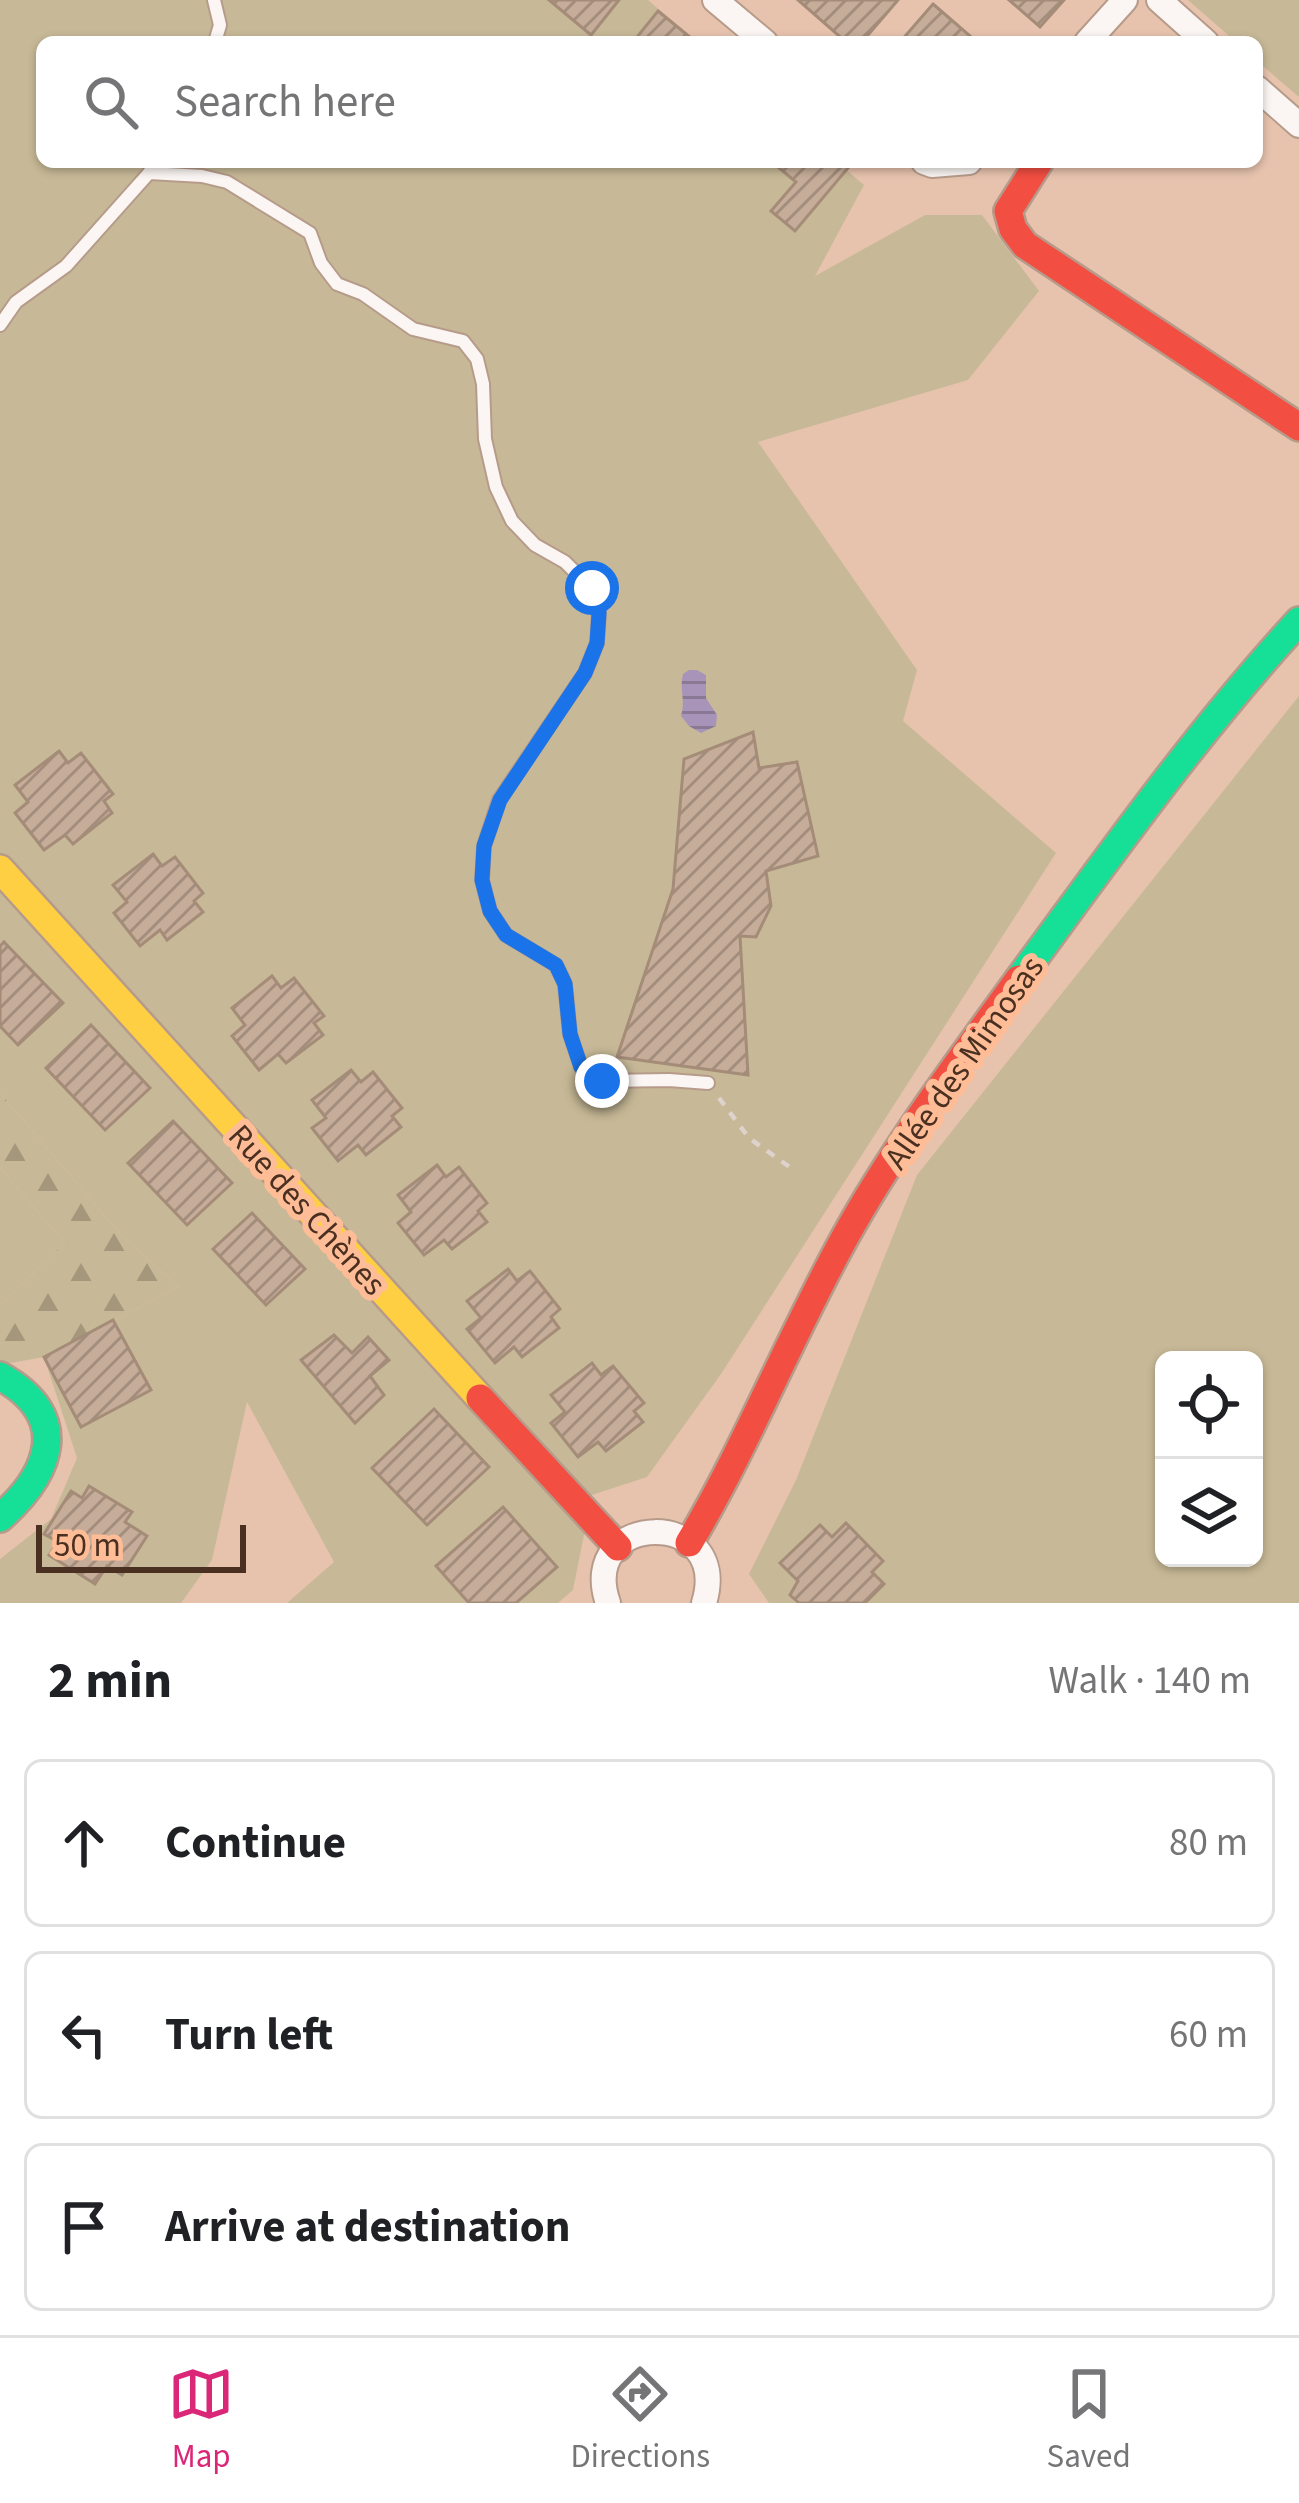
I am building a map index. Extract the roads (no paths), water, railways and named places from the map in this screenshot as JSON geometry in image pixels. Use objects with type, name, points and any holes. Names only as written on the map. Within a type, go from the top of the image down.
[{"type":"street","points":[[715,0],[758,36]]},
{"type":"street","points":[[1092,36],[1125,0]]},
{"type":"street","points":[[1159,0],[1199,36]]},
{"type":"street","points":[[1263,93],[1299,125]]},
{"type":"street","points":[[1035,168],[1008,211],[1012,229],[1025,244],[1299,427]]},
{"type":"street","name":"Allée des Mimosas","points":[[689,1543],[715,1501],[846,1235],[916,1122],[1203,732],[1299,621]]},
{"type":"street","name":"Rue des Chènes","points":[[0,869],[618,1546]]},
{"type":"street","points":[[0,1376],[19,1385],[36,1405],[47,1439],[42,1468],[24,1496],[0,1518]]},
{"type":"street","points":[[608,1603],[604,1573],[618,1546],[638,1534],[656,1531],[674,1534],[702,1558],[704,1603]]},
{"type":"lane","points":[[214,0],[220,25],[217,36]]},
{"type":"lane","points":[[0,325],[16,302],[66,266],[152,168],[227,182],[310,233],[321,262],[337,284],[363,294],[413,328],[463,341],[477,359],[485,439],[496,487],[512,521],[535,545],[565,562],[592,588],[599,613],[597,643],[585,673],[500,800],[484,846],[482,880],[490,911],[506,935],[556,965],[565,984],[570,1034],[581,1067],[602,1081],[708,1083]]}]
